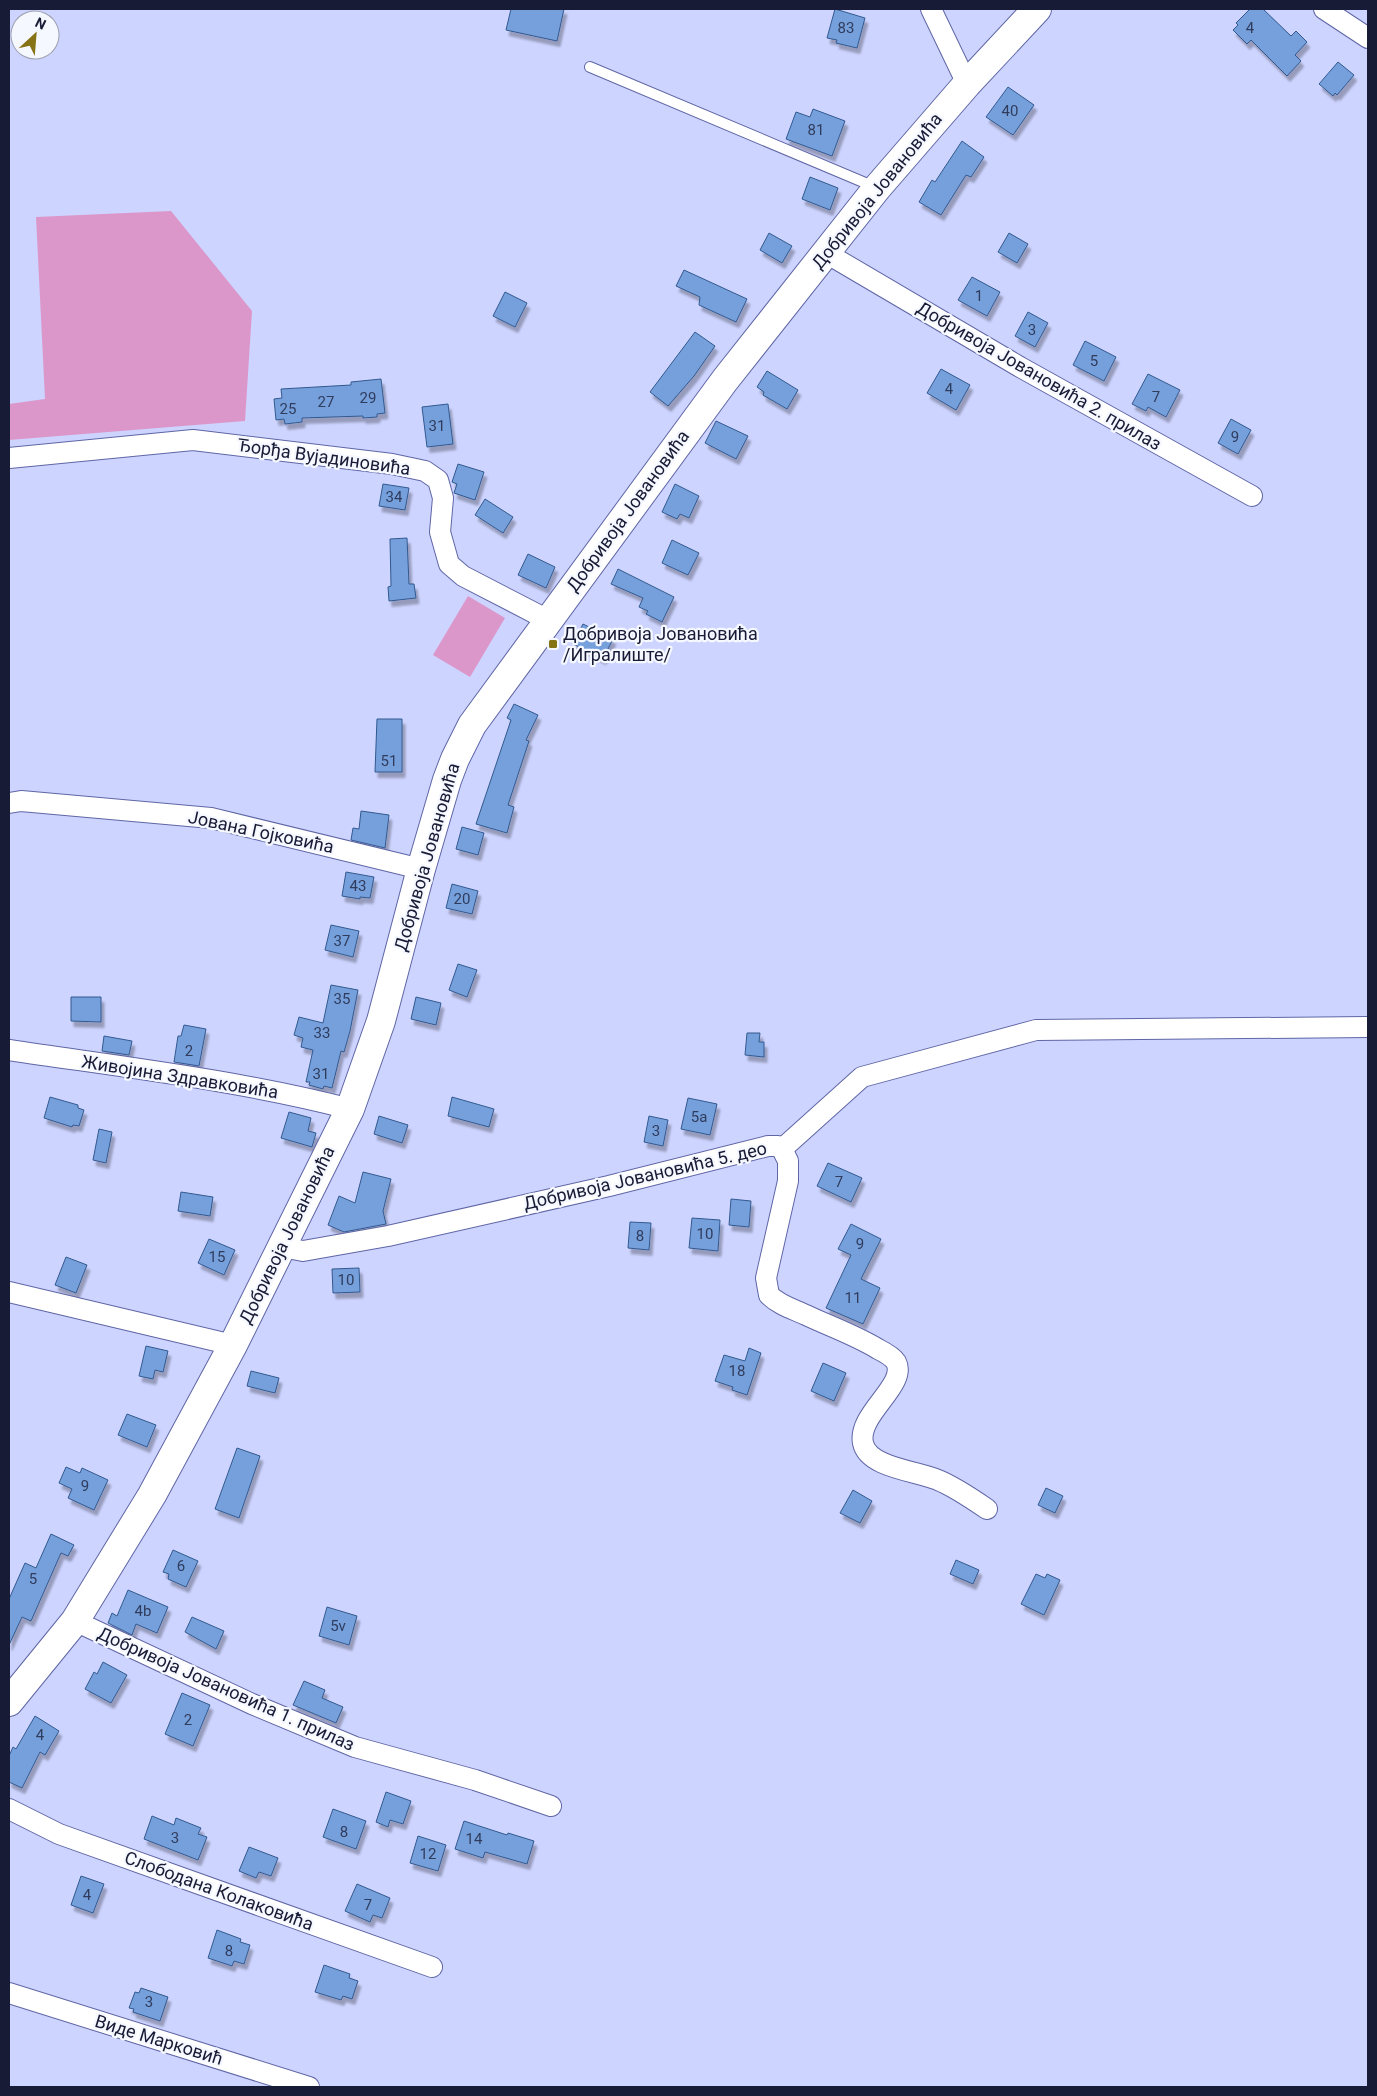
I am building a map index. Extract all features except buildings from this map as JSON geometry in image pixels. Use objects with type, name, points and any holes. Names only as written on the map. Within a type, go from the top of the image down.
[{"type":"street","points":[[931,9],[967,84]]},
{"type":"street","name":"Добривоја Јовановића","points":[[9,1702],[75,1621],[152,1495],[282,1248],[350,1109],[381,1021],[421,869],[447,780],[463,740],[497,688],[725,380],[877,188],[967,84],[1038,9]]},
{"type":"street","points":[[1324,9],[1368,38]]},
{"type":"street","name":"Добривоја Јовановића 2. прилаз","points":[[826,253],[1029,372],[1252,496]]},
{"type":"street","name":"Ђорђа Вујадиновића","points":[[9,458],[193,440],[392,464],[425,471],[438,480],[442,498],[440,532],[449,564],[463,576],[548,620]]},
{"type":"street","name":"Јована Гојковића","points":[[9,803],[21,800],[211,818],[421,869]]},
{"type":"street","points":[[782,1149],[862,1077],[1036,1030],[1368,1027]]},
{"type":"street","name":"Живојина Здравковића","points":[[9,1050],[247,1086],[350,1109]]},
{"type":"street","name":"Добривоја Јовановића 5. део","points":[[282,1248],[303,1251],[388,1236],[609,1186],[773,1145],[782,1149],[788,1161],[789,1173],[766,1278],[769,1295],[783,1305],[870,1344],[896,1362],[898,1371],[896,1379],[869,1417],[863,1432],[863,1443],[868,1453],[875,1460],[937,1480],[963,1493],[987,1509]]},
{"type":"street","points":[[9,1292],[232,1345]]},
{"type":"street","name":"Добривоја Јовановића 1. прилаз","points":[[75,1621],[252,1704],[356,1747],[475,1780],[551,1806]]},
{"type":"street","name":"Слободана Колаковића","points":[[9,1809],[59,1834],[432,1967]]},
{"type":"street","name":"Виде Марковић","points":[[9,1993],[309,2087]]},
{"type":"lane","points":[[590,68],[877,188]]},
{"type":"shaded area","points":[[171,211],[252,311],[245,421],[9,440],[9,404],[45,399],[36,217]]},
{"type":"shaded area","points":[[468,596],[505,618],[470,677],[433,655]]},
{"type":"place","name":"Добривоја Јовановића /Игралиште/","points":[[553,644]]}]
